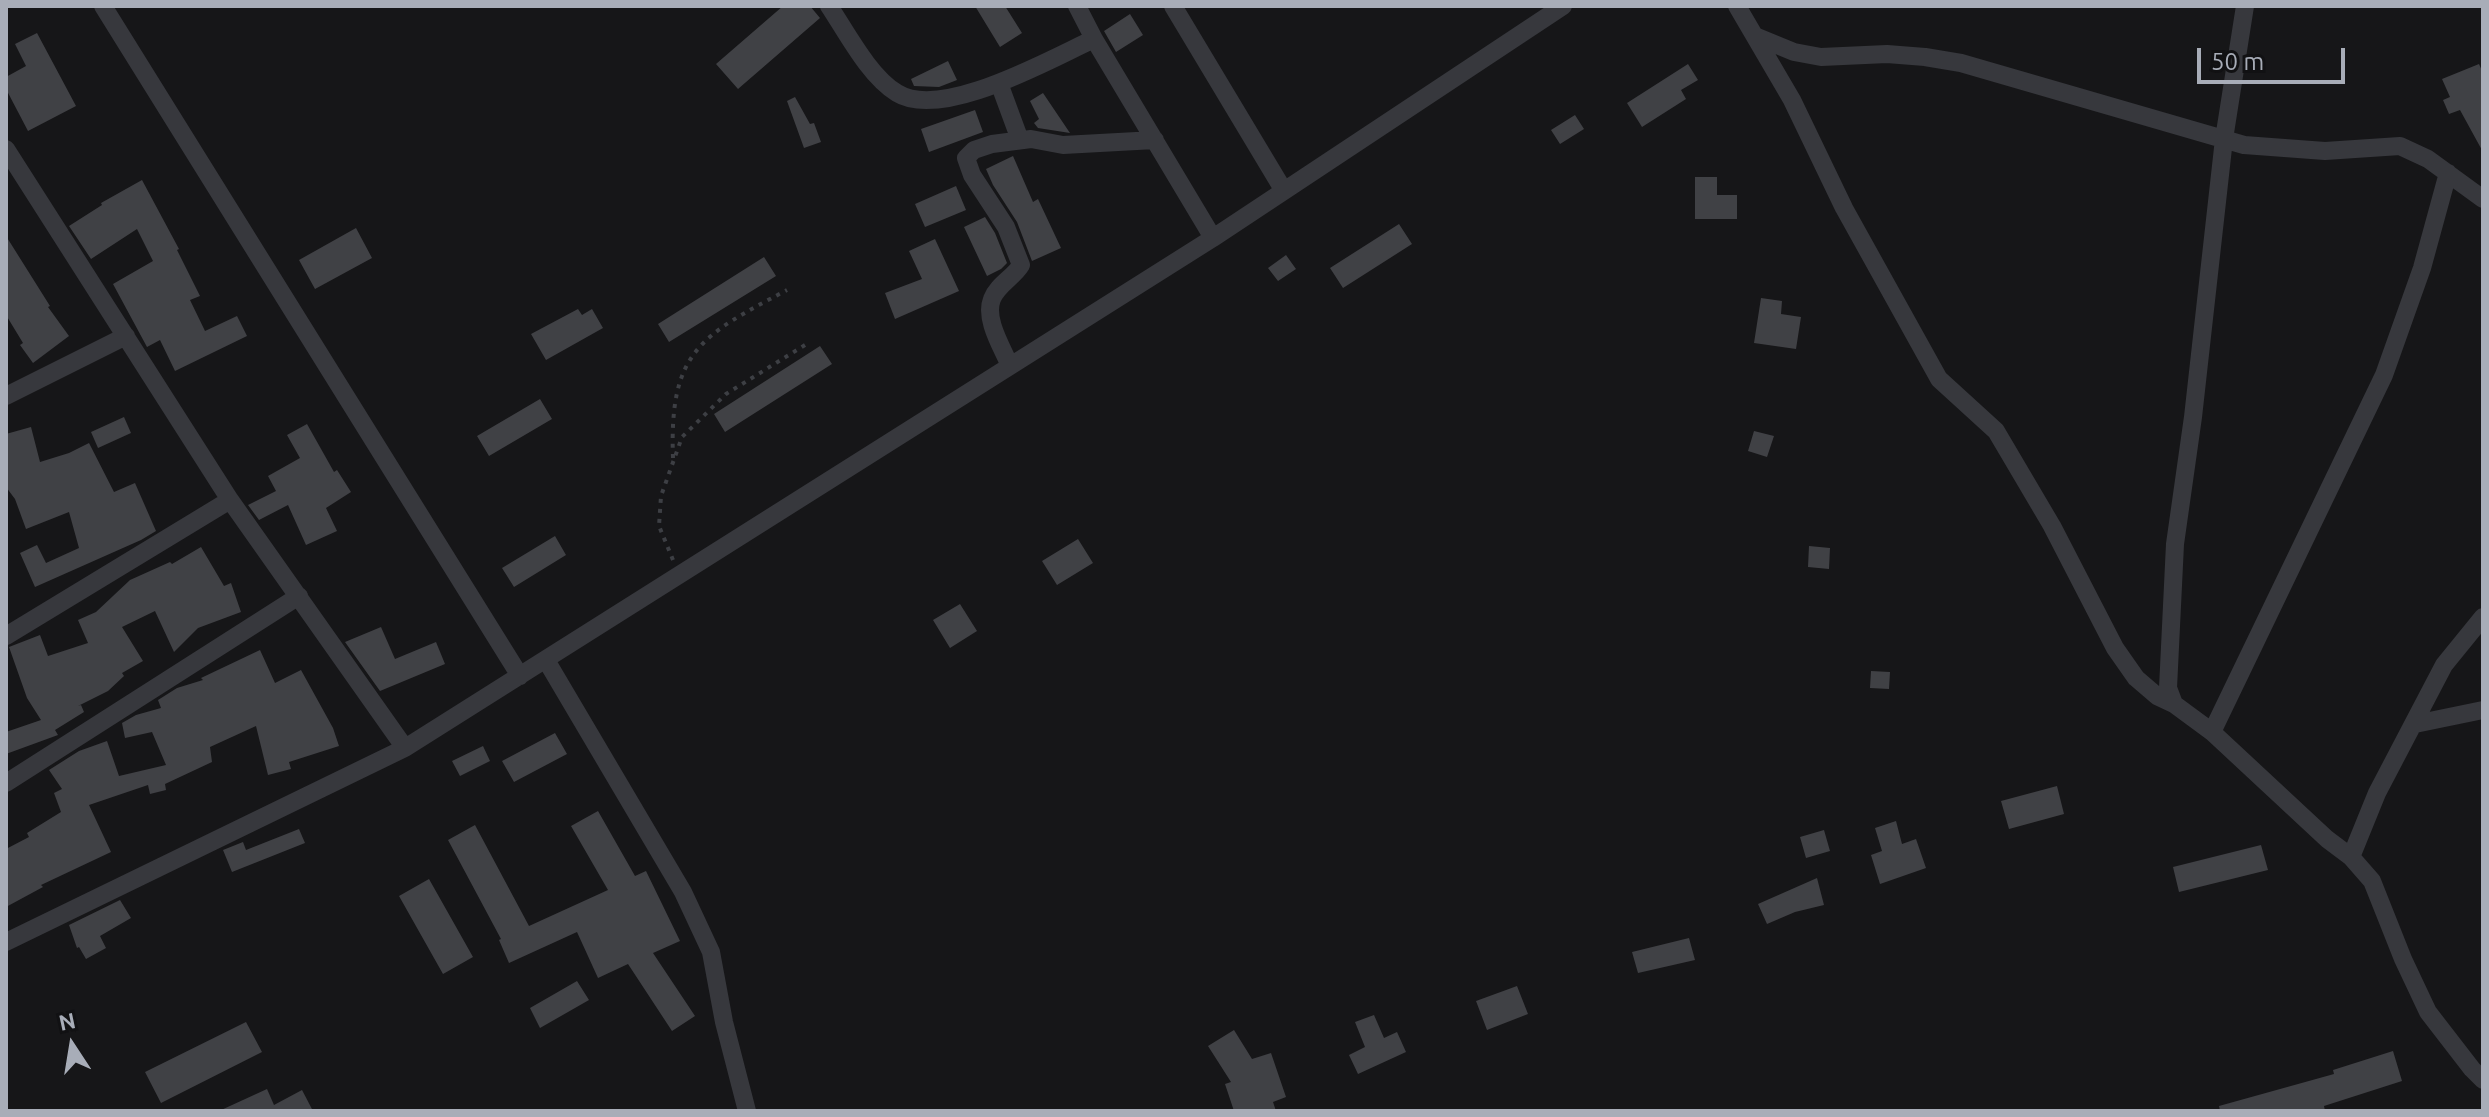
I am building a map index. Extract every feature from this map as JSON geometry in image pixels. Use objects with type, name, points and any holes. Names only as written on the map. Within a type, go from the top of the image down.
[{"type":"street","points":[[103,6],[520,676]]},
{"type":"street","points":[[829,6],[878,78],[898,95],[918,99],[954,98],[999,83],[1094,39]]},
{"type":"street","points":[[1077,6],[1213,238]]},
{"type":"street","points":[[1173,6],[1284,191]]},
{"type":"street","points":[[6,942],[405,748],[1213,238],[1563,6]]},
{"type":"street","points":[[1737,6],[1792,100],[1844,208],[1939,379],[1996,431],[2052,526],[2115,648],[2136,678],[2157,696],[2174,704],[2212,732],[2327,839],[2351,857],[2372,881],[2428,1012],[2483,1080]]},
{"type":"street","points":[[2174,704],[2168,688],[2175,544],[2193,417],[2224,139],[2245,6]]},
{"type":"street","points":[[1755,36],[1794,52],[1821,57],[1887,54],[1961,63],[2244,145],[2325,151],[2400,146],[2428,159],[2483,199]]},
{"type":"street","points":[[999,83],[1020,140]]},
{"type":"street","points":[[1010,366],[991,320],[992,299],[1021,265],[1006,227],[972,175],[966,158],[974,150],[992,144],[1020,140],[1063,145],[1155,140]]},
{"type":"street","points":[[6,149],[230,500],[405,748]]},
{"type":"street","points":[[2212,732],[2384,375],[2422,268],[2448,173]]},
{"type":"street","points":[[6,396],[126,336]]},
{"type":"street","points":[[6,636],[230,500]]},
{"type":"street","points":[[6,783],[299,596]]},
{"type":"street","points":[[2351,857],[2377,793],[2444,665],[2483,617]]},
{"type":"street","points":[[546,660],[683,892],[711,952],[724,1022],[747,1111]]},
{"type":"street","points":[[2415,724],[2483,710]]},
{"type":"path","points":[[673,461],[672,424],[677,387],[694,352],[727,321],[787,290]]},
{"type":"path","points":[[679,573],[659,526],[661,496],[682,437],[726,394],[805,345]]},
{"type":"building","points":[[783,6],[810,6],[820,18],[738,89],[716,64]]},
{"type":"building","points":[[975,6],[1005,6],[1022,33],[1000,47]]},
{"type":"building","points":[[1130,14],[1143,35],[1116,52],[1104,31]]},
{"type":"building","points":[[37,33],[76,106],[28,131],[6,89],[6,77],[26,66],[15,44]]},
{"type":"building","points":[[948,61],[957,80],[939,87],[914,86],[911,79]]},
{"type":"building","points":[[1688,64],[1698,80],[1681,90],[1686,99],[1642,127],[1627,103]]},
{"type":"building","points":[[2479,64],[2483,73],[2483,152],[2460,110],[2449,114],[2443,100],[2450,97],[2442,79]]},
{"type":"building","points":[[1043,93],[1070,133],[1038,128],[1034,123],[1039,119],[1030,101]]},
{"type":"building","points":[[795,97],[810,124],[814,123],[821,142],[804,148],[787,101]]},
{"type":"building","points":[[975,110],[983,132],[929,152],[921,129]]},
{"type":"building","points":[[1575,115],[1584,129],[1560,144],[1551,130]]},
{"type":"building","points":[[1013,156],[1033,202],[1038,199],[1061,248],[1032,261],[1017,222],[986,169]]},
{"type":"building","points":[[1695,177],[1717,177],[1717,195],[1737,195],[1737,219],[1695,219]]},
{"type":"building","points":[[142,180],[200,296],[190,300],[205,331],[237,316],[247,336],[175,371],[160,340],[147,347],[113,284],[153,261],[137,229],[91,259],[69,226]]},
{"type":"building","points":[[956,186],[966,210],[925,227],[915,204]]},
{"type":"building","points":[[985,217],[1007,263],[987,276],[964,227]]},
{"type":"building","points":[[1399,224],[1412,244],[1343,288],[1330,268]]},
{"type":"building","points":[[356,228],[372,258],[315,289],[299,260]]},
{"type":"building","points":[[6,236],[69,336],[33,363],[20,345],[23,343],[6,315]]},
{"type":"building","points":[[935,239],[959,291],[895,319],[885,293],[922,279],[909,251]]},
{"type":"building","points":[[1286,255],[1296,269],[1278,281],[1268,268]]},
{"type":"building","points":[[764,257],[776,276],[669,342],[658,324]]},
{"type":"building","points":[[1761,298],[1782,301],[1781,314],[1801,317],[1796,349],[1754,343]]},
{"type":"building","points":[[578,309],[582,315],[592,309],[603,328],[546,360],[531,334]]},
{"type":"building","points":[[820,346],[832,364],[725,432],[714,414]]},
{"type":"building","points":[[540,399],[552,419],[489,456],[477,436]]},
{"type":"building","points":[[124,417],[131,433],[98,448],[91,432]]},
{"type":"building","points":[[307,424],[334,472],[337,470],[351,492],[326,508],[337,531],[306,545],[288,505],[259,520],[248,505],[276,491],[268,476],[300,458],[287,435]]},
{"type":"building","points":[[31,427],[40,462],[89,443],[114,492],[135,483],[156,531],[35,587],[20,553],[37,545],[46,563],[79,548],[69,512],[26,529],[15,499],[6,487],[6,434]]},
{"type":"building","points":[[1754,431],[1774,436],[1767,457],[1748,451]]},
{"type":"building","points":[[555,536],[566,555],[514,587],[502,568]]},
{"type":"building","points":[[1078,539],[1093,563],[1057,585],[1042,561]]},
{"type":"building","points":[[1809,546],[1830,548],[1829,569],[1808,567]]},
{"type":"building","points":[[201,547],[224,586],[231,583],[241,612],[198,628],[174,652],[155,611],[122,627],[143,661],[122,673],[124,676],[108,691],[78,706],[81,705],[84,712],[55,730],[58,735],[6,754],[6,732],[41,720],[27,698],[9,647],[40,635],[48,656],[88,643],[78,620],[96,612],[130,580],[170,562],[172,564]]},
{"type":"building","points":[[960,604],[977,631],[950,648],[933,620]]},
{"type":"building","points":[[381,627],[395,659],[436,642],[445,664],[380,691],[345,642]]},
{"type":"building","points":[[260,650],[275,683],[301,670],[333,728],[339,746],[289,762],[291,769],[268,775],[256,726],[210,747],[212,762],[165,784],[166,790],[150,794],[148,785],[89,805],[111,852],[41,885],[43,887],[6,907],[6,849],[29,837],[27,833],[61,812],[54,793],[62,789],[49,770],[79,751],[107,741],[119,776],[166,765],[152,732],[125,738],[122,723],[136,715],[161,708],[158,700],[177,688],[203,680],[201,678]]},
{"type":"building","points":[[1871,671],[1890,672],[1889,689],[1870,688]]},
{"type":"building","points":[[555,733],[567,754],[514,782],[502,761]]},
{"type":"building","points":[[483,746],[490,761],[460,776],[452,761]]},
{"type":"building","points":[[2057,786],[2064,814],[2009,829],[2001,801]]},
{"type":"building","points":[[598,811],[635,876],[646,871],[680,941],[653,953],[695,1016],[672,1031],[628,964],[598,978],[577,932],[509,963],[501,939],[448,840],[475,825],[529,926],[608,890],[571,826]]},
{"type":"building","points":[[1896,821],[1902,844],[1916,839],[1926,868],[1880,884],[1871,855],[1882,851],[1875,828]]},
{"type":"building","points":[[299,829],[305,843],[232,872],[223,850],[243,842],[246,850]]},
{"type":"building","points":[[1824,830],[1830,851],[1806,858],[1800,837]]},
{"type":"building","points":[[2261,845],[2268,870],[2179,892],[2173,867]]},
{"type":"building","points":[[1817,878],[1824,905],[1795,912],[1767,924],[1758,904]]},
{"type":"building","points":[[429,879],[473,957],[443,974],[399,896]]},
{"type":"building","points":[[120,900],[131,918],[100,936],[106,948],[86,959],[77,948],[69,925]]},
{"type":"building","points":[[1689,938],[1695,960],[1638,973],[1632,952]]},
{"type":"building","points":[[577,981],[589,1000],[540,1028],[530,1008]]},
{"type":"building","points":[[1517,986],[1528,1014],[1487,1030],[1476,1001]]},
{"type":"building","points":[[1374,1015],[1384,1038],[1397,1032],[1406,1052],[1358,1074],[1349,1055],[1365,1047],[1355,1022]]},
{"type":"building","points":[[246,1022],[262,1052],[161,1103],[145,1072]]},
{"type":"building","points":[[1234,1030],[1252,1059],[1271,1053],[1286,1097],[1273,1102],[1276,1111],[1234,1111],[1225,1084],[1231,1082],[1208,1046]]},
{"type":"building","points":[[2393,1051],[2402,1081],[2324,1106],[2325,1111],[2220,1111],[2219,1106],[2334,1074],[2333,1070]]},
{"type":"building","points":[[267,1089],[274,1105],[302,1090],[313,1111],[219,1111]]}]
